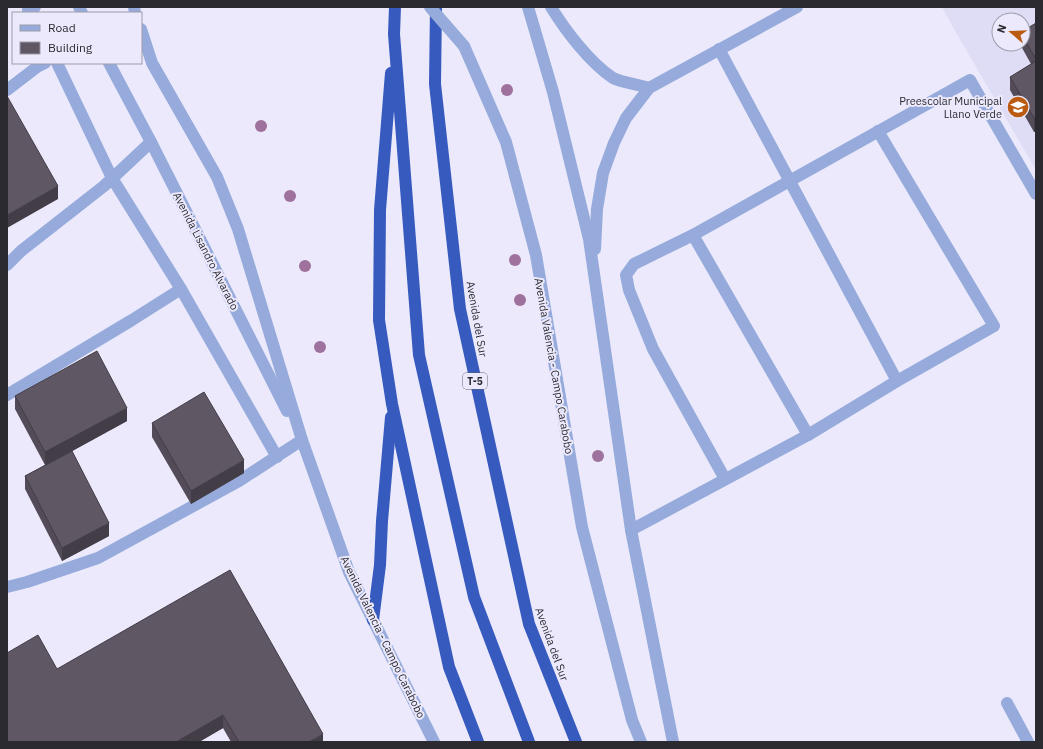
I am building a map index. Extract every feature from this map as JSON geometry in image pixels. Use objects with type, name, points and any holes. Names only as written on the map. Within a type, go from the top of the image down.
[{"type":"highway","points":[[395,7],[380,210],[379,320],[392,404],[449,667],[478,742]]},
{"type":"highway","name":"Avenida del Sur","points":[[436,7],[435,84],[460,309],[528,624],[576,742]]},
{"type":"highway","points":[[394,34],[419,355],[474,597],[529,742]]},
{"type":"highway","points":[[373,620],[380,565],[382,514],[392,404]]},
{"type":"street","name":"Avenida Valencia - Campo Carabobo","points":[[430,7],[464,46],[506,142],[536,255],[582,527],[632,720],[641,742]]},
{"type":"street","points":[[528,7],[553,92],[589,239],[631,530],[672,742]]},
{"type":"street","points":[[551,7],[588,57],[614,78],[649,88]]},
{"type":"street","points":[[593,271],[597,209],[603,173],[614,143],[626,118],[649,88],[798,7]]},
{"type":"street","points":[[7,587],[98,558],[239,481],[302,440],[238,229],[217,177],[152,63],[142,32]]},
{"type":"street","points":[[719,49],[897,381]]},
{"type":"street","points":[[7,90],[43,64]]},
{"type":"street","points":[[57,64],[112,178],[181,289],[277,457]]},
{"type":"street","name":"Avenida Lisandro Alvarado","points":[[110,64],[151,142],[302,440]]},
{"type":"street","points":[[725,479],[653,349],[629,290],[626,275],[634,264],[694,235],[878,130],[970,80],[1036,194]]},
{"type":"street","points":[[631,530],[808,435],[897,381],[994,326],[878,130]]},
{"type":"street","points":[[7,266],[21,252],[112,178],[151,142]]},
{"type":"street","points":[[694,235],[808,435]]},
{"type":"street","points":[[7,395],[181,289]]},
{"type":"street","name":"Avenida Valencia - Campo Carabobo","points":[[302,440],[349,572],[434,742]]},
{"type":"street","points":[[1007,702],[1028,742]]},
{"type":"shaded area","name":"Preescolar Municipal Llano Verde","points":[[942,7],[1036,7],[1036,170],[958,36]]},
{"type":"building","points":[[1036,23],[1036,59],[1031,51],[1031,26]]},
{"type":"building","points":[[1036,61],[1036,117],[1034,118],[1010,77]]},
{"type":"building","points":[[7,96],[58,186],[7,215]]},
{"type":"building","points":[[97,351],[127,408],[45,452],[15,396]]},
{"type":"building","points":[[204,392],[244,460],[191,491],[152,423]]},
{"type":"building","points":[[72,451],[109,523],[62,548],[25,476]]},
{"type":"building","points":[[230,570],[323,734],[309,742],[239,742],[223,715],[176,742],[7,742],[7,653],[38,635],[57,669]]},
{"type":"place","name":"Preescolar Municipal Llano Verde","points":[[1018,107]]}]
